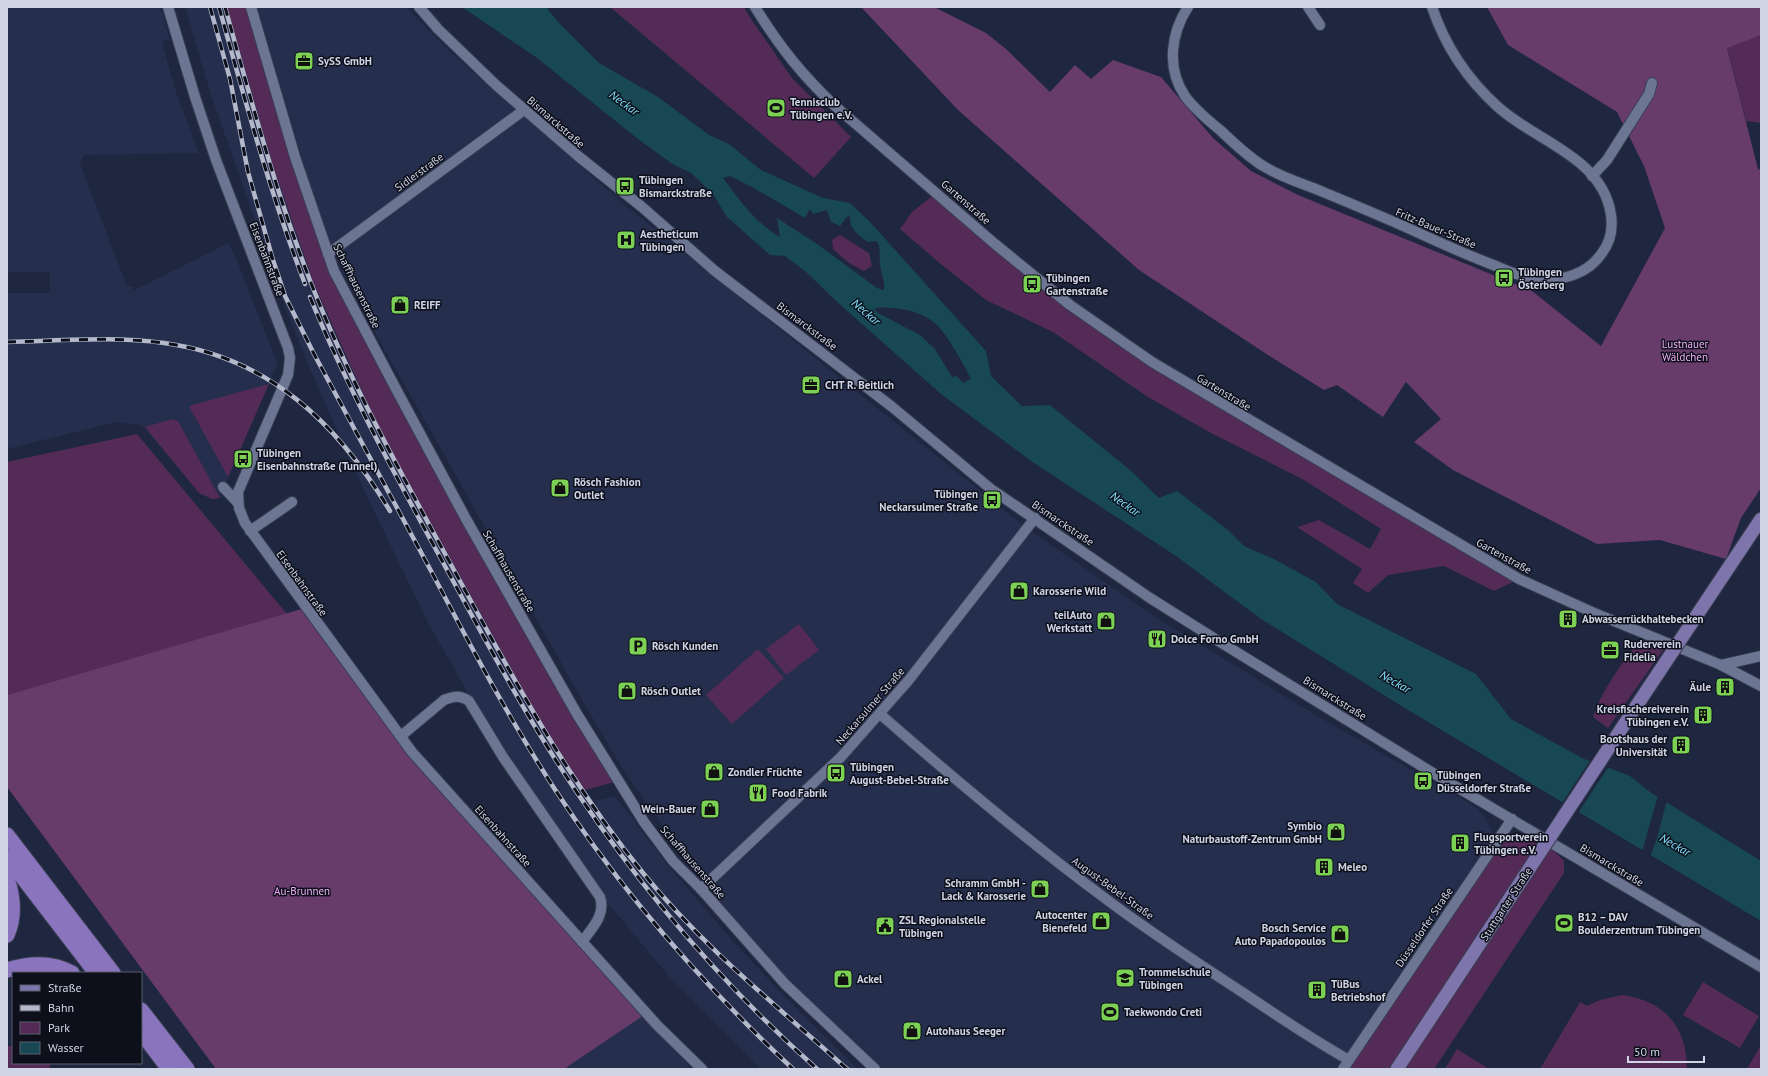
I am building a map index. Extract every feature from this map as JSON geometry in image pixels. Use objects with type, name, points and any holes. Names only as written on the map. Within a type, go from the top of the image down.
[{"type":"highway","points":[[7,835],[112,972]]},
{"type":"highway","points":[[7,857],[95,972]]},
{"type":"highway","points":[[7,878],[12,908],[12,920],[7,935]]},
{"type":"highway","points":[[7,970],[33,964],[45,965],[69,972]]},
{"type":"highway","points":[[142,1011],[187,1069]]},
{"type":"highway","points":[[142,1033],[169,1069]]},
{"type":"main road","name":"Stuttgarter Straße","points":[[1397,1069],[1761,518]]},
{"type":"street","name":"Eisenbahnstraße","points":[[168,7],[198,106],[239,222],[288,348],[290,358],[288,375],[241,482],[238,492],[240,513],[250,531],[412,752],[657,1025],[702,1069]]},
{"type":"street","name":"Schaffhausenstraße","points":[[251,7],[295,156],[328,254],[348,300],[466,519],[577,714],[644,822],[673,861],[701,889],[785,984],[875,1069]]},
{"type":"street","name":"Bismarckstraße","points":[[419,7],[467,58],[524,110],[578,156],[642,207],[715,271],[891,406],[991,489],[1150,598],[1220,642],[1433,773],[1761,967]]},
{"type":"street","name":"Gartenstraße","points":[[755,7],[782,49],[812,84],[995,244],[1070,305],[1116,339],[1190,386],[1519,579],[1592,612],[1721,665],[1761,686]]},
{"type":"street","name":"Fritz-Bauer-Straße","points":[[1188,7],[1178,24],[1172,46],[1174,73],[1184,95],[1198,111],[1264,167],[1484,262],[1526,277],[1556,279],[1575,275],[1591,266],[1602,254],[1608,244],[1611,234],[1612,222],[1606,196],[1601,187],[1575,158],[1510,118],[1475,84],[1456,59],[1446,42],[1432,7]]},
{"type":"street","points":[[1308,7],[1320,25]]},
{"type":"street","points":[[1592,176],[1607,160],[1649,94],[1652,83]]},
{"type":"street","name":"Sidlerstraße","points":[[328,254],[524,110]]},
{"type":"street","points":[[223,487],[238,503]]},
{"type":"street","points":[[250,531],[292,502]]},
{"type":"street","name":"Neckarsulmer Straße","points":[[701,889],[841,757],[880,714],[908,681],[1035,518]]},
{"type":"street","points":[[1721,665],[1761,656]]},
{"type":"street","points":[[401,736],[444,700],[453,696],[461,696],[469,701],[503,757],[600,897],[602,903],[601,913],[582,942]]},
{"type":"street","name":"August-Bebel-Straße","points":[[880,714],[966,790],[1103,897],[1204,967],[1324,1046],[1349,1060]]},
{"type":"street","name":"Düsseldorfer Straße","points":[[1343,1069],[1512,819]]},
{"type":"shaded area","points":[[7,7],[158,7],[163,14],[170,40],[162,40],[164,50],[178,98],[199,153],[84,155],[80,164],[127,286],[134,287],[131,292],[229,243],[236,258],[278,365],[220,498],[212,499],[199,493],[142,425],[116,422],[7,449],[7,293],[50,293],[50,272],[7,272]]},
{"type":"shaded area","points":[[185,7],[227,7],[272,163],[293,224],[314,284],[357,383],[375,420],[492,635],[552,740],[594,801],[615,796],[670,868],[733,941],[786,998],[858,1069],[761,1069],[667,974],[577,866],[505,757],[428,623],[354,469],[309,367],[267,262],[251,209],[211,95]]},
{"type":"shaded area","points":[[257,7],[406,7],[448,50],[625,205],[1025,527],[1157,618],[1314,714],[1474,806],[1486,818],[1493,834],[1492,844],[1338,1069],[881,1069],[788,984],[754,946],[701,880],[626,774],[586,707],[373,330],[341,269],[325,231],[313,196]]},
{"type":"shaded area","points":[[641,1016],[692,1069],[564,1069]]},
{"type":"green space","points":[[227,7],[251,7],[281,111],[348,300],[618,781],[585,790],[552,740],[523,690],[379,429],[314,284],[272,163]]},
{"type":"green space","name":"Tennisclub Tübingen e.V.","points":[[610,7],[744,7],[792,78],[851,137],[814,178]]},
{"type":"green space","name":"Lustnauer Wäldchen","points":[[861,7],[934,7],[986,33],[1006,49],[1050,92],[1075,65],[1091,79],[1113,60],[1161,77],[1213,138],[1251,171],[1298,195],[1532,291],[1601,346],[1665,228],[1644,166],[1617,112],[1508,45],[1487,7],[1761,7],[1761,35],[1727,48],[1758,169],[1761,170],[1761,488],[1741,518],[1726,559],[1660,540],[1597,544],[1453,470],[1414,442],[1441,419],[1406,382],[1383,417],[1337,385],[1324,390],[1268,355],[1139,270],[958,110]]},
{"type":"green space","points":[[1761,35],[1761,123],[1746,121],[1727,47]]},
{"type":"green space","points":[[936,193],[1092,321],[1519,579],[1494,591],[1444,566],[1388,575],[1368,593],[1353,583],[1362,569],[1297,527],[1319,520],[1370,549],[1381,529],[1304,480],[1209,432],[1148,397],[1053,332],[986,300],[900,229],[912,212]]},
{"type":"green space","points":[[840,235],[869,253],[872,266],[864,271],[849,263],[833,249],[832,240]]},
{"type":"green space","points":[[269,384],[228,477],[189,406]]},
{"type":"green space","points":[[173,419],[178,421],[220,498],[212,499],[199,493],[145,427]]},
{"type":"green space","points":[[137,434],[287,614],[7,695],[7,462]]},
{"type":"green space","name":"Au-Brunnen","points":[[305,608],[412,752],[647,1013],[564,1069],[216,1069],[7,787],[7,695]]},
{"type":"green space","points":[[799,624],[819,650],[786,675],[766,649]]},
{"type":"green space","points":[[1645,634],[1668,643],[1608,728],[1593,717],[1597,706],[1615,674]]},
{"type":"green space","points":[[758,649],[784,678],[732,724],[706,695]]},
{"type":"green space","points":[[1519,836],[1554,851],[1564,861],[1564,873],[1434,1069],[1348,1069],[1500,846],[1509,837]]},
{"type":"green space","points":[[1703,982],[1759,1016],[1740,1048],[1683,1015]]},
{"type":"green space","points":[[1622,995],[1637,998],[1650,1003],[1670,1018],[1678,1028],[1683,1040],[1687,1069],[1540,1069],[1580,1002],[1587,1006],[1600,1000]]},
{"type":"green space","points":[[1761,1045],[1761,1069],[1747,1069]]},
{"type":"green space","points":[[7,1046],[12,1046],[12,1064],[50,1064],[50,1069],[7,1069]]},
{"type":"green space","points":[[1457,1049],[1489,1069],[1445,1069]]},
{"type":"water","name":"Neckar","points":[[462,7],[546,7],[560,24],[599,63],[658,97],[709,135],[729,144],[761,170],[823,198],[850,203],[870,222],[986,351],[991,376],[1022,406],[1050,405],[1130,470],[1159,498],[1177,491],[1228,530],[1244,546],[1274,559],[1316,582],[1337,604],[1476,674],[1511,719],[1582,758],[1630,776],[1650,792],[1761,861],[1761,921],[1408,710],[1261,619],[1176,556],[1034,463],[941,394],[835,300],[806,272],[785,256],[770,255],[726,216],[713,194],[691,173],[671,163],[638,139],[537,58]],"holes":[[[730,176],[805,218],[810,209],[813,214],[827,210],[831,222],[840,226],[847,217],[850,216],[851,224],[857,234],[867,242],[877,241],[884,290],[877,288],[817,244],[777,218],[780,237],[771,231],[755,218],[723,178]],[[874,308],[907,310],[931,320],[941,329],[971,379],[963,383],[957,376],[952,377],[935,349],[920,335],[878,313]]]},
{"type":"pier","points":[[1591,759],[1609,766],[1578,813],[1562,803]]},
{"type":"pier","points":[[1658,795],[1667,800],[1657,838],[1650,857],[1642,852]]},
{"type":"railway","points":[[210,7],[230,79],[248,172],[273,260],[285,296],[314,354],[474,652],[537,761],[607,864],[635,900],[695,970],[793,1069]]},
{"type":"railway","points":[[219,7],[269,181],[305,284]]},
{"type":"railway","points":[[225,7],[275,181],[298,249],[327,323],[364,401],[424,516],[548,737],[570,772],[617,840],[666,900],[715,951],[847,1069]]},
{"type":"railway","points":[[310,297],[357,400],[392,468],[493,654],[560,767],[631,868],[689,939],[751,1006],[817,1069]]},
{"type":"railway","points":[[7,342],[86,340],[144,341],[164,343],[202,351],[236,363],[268,379],[297,400],[323,423],[348,450],[370,479],[390,511]]},
{"type":"place","name":"SySS GmbH","points":[[304,61]]},
{"type":"place","name":"Tennisclub Tübingen e.V.","points":[[776,108]]},
{"type":"place","name":"Tübingen Bismarckstraße","points":[[625,186]]},
{"type":"place","name":"Aestheticum Tübingen","points":[[626,240]]},
{"type":"place","name":"Tübingen Österberg","points":[[1504,278]]},
{"type":"place","name":"Tübingen Gartenstraße","points":[[1032,284]]},
{"type":"place","name":"REIFF","points":[[400,305]]},
{"type":"place","name":"CHT R. Beitlich","points":[[811,385]]},
{"type":"place","name":"Tübingen Eisenbahnstraße (Tunnel)","points":[[243,459]]},
{"type":"place","name":"Rösch Fashion Outlet","points":[[560,488]]},
{"type":"place","name":"Tübingen Neckarsulmer Straße","points":[[992,500]]},
{"type":"place","name":"Karosserie Wild","points":[[1019,591]]},
{"type":"place","name":"Abwasserrückhaltebecken","points":[[1568,619]]},
{"type":"place","name":"teilAuto Werkstatt","points":[[1106,621]]},
{"type":"place","name":"Dolce Forno GmbH","points":[[1157,639]]},
{"type":"place","name":"Rösch Kunden","points":[[638,646]]},
{"type":"place","name":"Ruderverein Fidelia","points":[[1610,650]]},
{"type":"place","name":"Äule","points":[[1725,687]]},
{"type":"place","name":"Rösch Outlet","points":[[627,691]]},
{"type":"place","name":"Kreisfischereiverein Tübingen e.V.","points":[[1703,715]]},
{"type":"place","name":"Bootshaus der Universität","points":[[1681,745]]},
{"type":"place","name":"Zondler Früchte","points":[[714,772]]},
{"type":"place","name":"Tübingen August-Bebel-Straße","points":[[836,773]]},
{"type":"place","name":"Tübingen Düsseldorfer Straße","points":[[1423,781]]},
{"type":"place","name":"Food Fabrik","points":[[758,793]]},
{"type":"place","name":"Wein-Bauer","points":[[710,809]]},
{"type":"place","name":"Symbio Naturbaustoff-Zentrum GmbH","points":[[1336,832]]},
{"type":"place","name":"Flugsportverein Tübingen e.V.","points":[[1460,843]]},
{"type":"place","name":"Meleo","points":[[1324,867]]},
{"type":"place","name":"Schramm GmbH - Lack & Karosserie","points":[[1040,889]]},
{"type":"place","name":"Autocenter Bienefeld","points":[[1101,921]]},
{"type":"place","name":"B12 – DAV Boulderzentrum Tübingen","points":[[1564,923]]},
{"type":"place","name":"ZSL Regionalstelle Tübingen","points":[[885,926]]},
{"type":"place","name":"Bosch Service Auto Papadopoulos","points":[[1340,934]]},
{"type":"place","name":"Trommelschule Tübingen","points":[[1125,978]]},
{"type":"place","name":"Ackel","points":[[843,979]]},
{"type":"place","name":"TüBus Betriebshof","points":[[1317,990]]},
{"type":"place","name":"Taekwondo Creti","points":[[1110,1012]]},
{"type":"place","name":"Autohaus Seeger","points":[[912,1031]]}]
